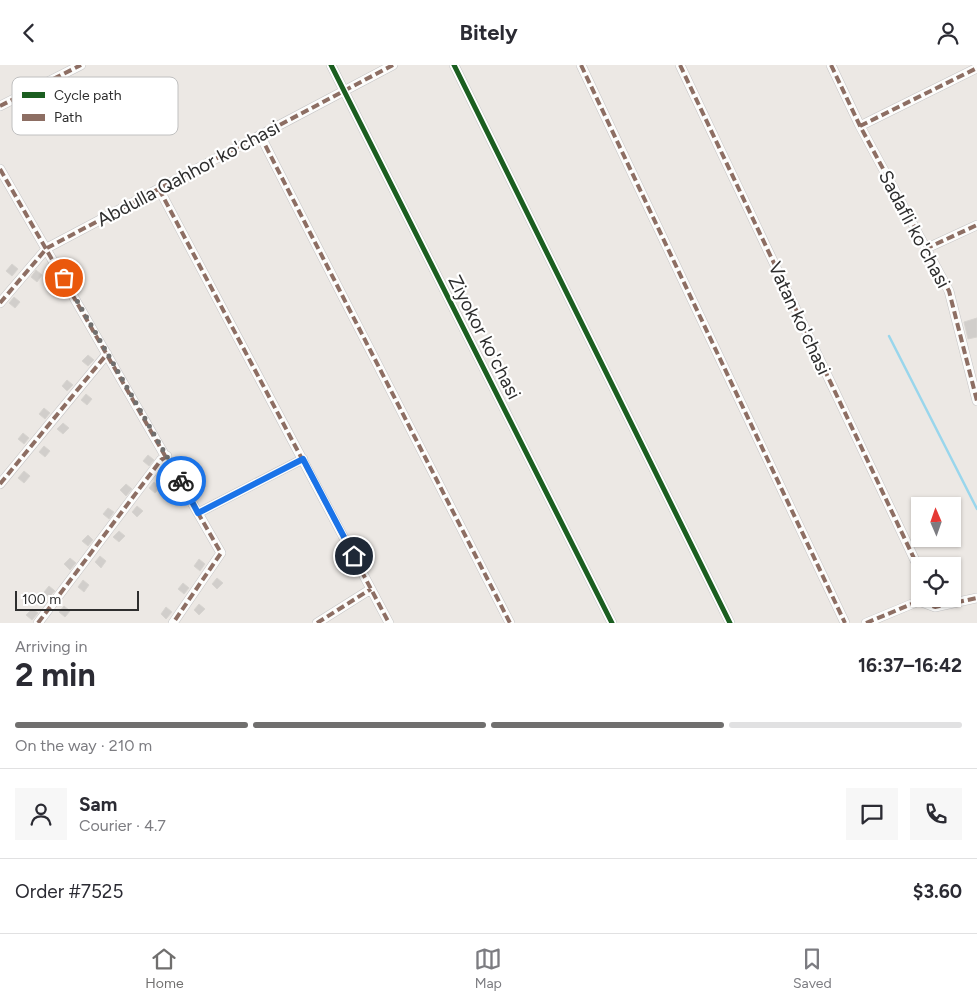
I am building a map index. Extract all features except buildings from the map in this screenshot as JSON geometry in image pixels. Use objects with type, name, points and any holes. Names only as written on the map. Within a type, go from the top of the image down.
[{"type":"street","name":"Ziyokor ko'chasi","points":[[331,65],[612,623]]},
{"type":"street","name":"Abdulla Qahhor ko'chasi","points":[[0,303],[47,248],[393,65]]},
{"type":"street","points":[[454,65],[730,623]]},
{"type":"street","points":[[581,65],[845,623]]},
{"type":"street","name":"Vatan ko'chasi","points":[[680,65],[913,557]]},
{"type":"street","name":"Sadafli ko'chasi","points":[[831,65],[860,126],[949,291],[977,401]]},
{"type":"street","points":[[54,77],[75,66]]},
{"type":"street","points":[[860,126],[977,68]]},
{"type":"street","points":[[0,106],[12,100]]},
{"type":"street","points":[[260,135],[510,623]]},
{"type":"street","points":[[0,169],[167,456],[221,553],[172,623]]},
{"type":"street","points":[[159,189],[390,623]]},
{"type":"street","points":[[925,249],[977,225]]},
{"type":"street","points":[[0,484],[107,354]]},
{"type":"street","points":[[38,623],[160,460],[167,456]]},
{"type":"street","points":[[198,513],[303,459]]},
{"type":"street","points":[[317,623],[371,589]]},
{"type":"street","points":[[961,601],[977,598]]},
{"type":"street","points":[[866,623],[911,604]]},
{"type":"waterway","points":[[889,336],[977,509]]},
{"type":"marked path","points":[[57,77],[81,65]]},
{"type":"marked path","points":[[0,303],[47,248],[393,65]]},
{"type":"marked path","points":[[581,65],[845,623]]},
{"type":"marked path","points":[[680,65],[913,557]]},
{"type":"marked path","points":[[831,65],[860,126],[949,291],[977,401]]},
{"type":"marked path","points":[[860,126],[977,68]]},
{"type":"marked path","points":[[0,106],[12,100]]},
{"type":"marked path","points":[[260,135],[510,623]]},
{"type":"marked path","points":[[0,169],[221,553],[173,623]]},
{"type":"marked path","points":[[159,189],[389,623]]},
{"type":"marked path","points":[[925,249],[977,225]]},
{"type":"marked path","points":[[0,484],[107,354]]},
{"type":"marked path","points":[[38,623],[161,460],[167,456]]},
{"type":"marked path","points":[[198,513],[303,459]]},
{"type":"marked path","points":[[317,623],[371,589]]},
{"type":"marked path","points":[[866,623],[919,601],[935,607],[977,598]]},
{"type":"cycle path","points":[[331,65],[612,623]]},
{"type":"cycle path","points":[[454,65],[730,623]]},
{"type":"way so far","points":[[64,278],[181,481]]},
{"type":"route","points":[[181,481],[198,513],[303,459],[354,556]]}]
